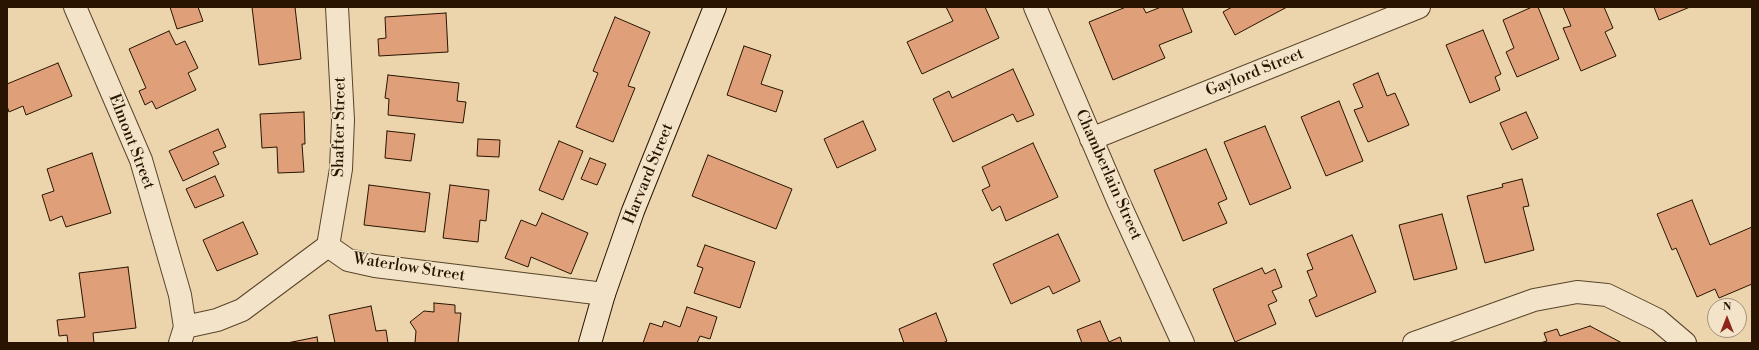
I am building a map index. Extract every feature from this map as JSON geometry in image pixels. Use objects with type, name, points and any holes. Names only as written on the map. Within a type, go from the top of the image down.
[{"type":"street","name":"Elmont Street","points":[[75,7],[141,160],[180,295],[182,335]]},
{"type":"street","name":"Shafter Street","points":[[328,246],[341,169],[343,120],[337,7]]},
{"type":"street","name":"Harvard Street","points":[[590,343],[604,294],[633,211],[715,7]]},
{"type":"street","name":"Chamberlain Street","points":[[1035,7],[1091,139],[1183,343]]},
{"type":"street","name":"Gaylord Street","points":[[1091,139],[1418,7]]},
{"type":"street","points":[[182,335],[242,310],[328,246]]},
{"type":"street","name":"Waterlow Street","points":[[328,246],[348,260],[375,266],[604,294]]},
{"type":"street","points":[[1414,343],[1534,300],[1577,292],[1607,295],[1658,320],[1685,343]]},
{"type":"building","points":[[170,7],[198,7],[203,21],[177,29]]},
{"type":"building","points":[[252,7],[295,7],[301,59],[259,65]]},
{"type":"building","points":[[946,7],[985,7],[999,38],[922,74],[907,42],[953,21]]},
{"type":"building","points":[[1126,7],[1143,7],[1146,13],[1161,7],[1182,7],[1192,32],[1159,45],[1165,58],[1113,80],[1089,22]]},
{"type":"building","points":[[1232,7],[1287,7],[1235,35],[1223,12]]},
{"type":"building","points":[[1532,7],[1538,7],[1559,59],[1517,77],[1506,52],[1514,48],[1503,20]]},
{"type":"building","points":[[1563,7],[1604,7],[1613,28],[1605,32],[1616,56],[1581,71],[1563,28],[1571,26]]},
{"type":"building","points":[[1654,7],[1690,7],[1659,20]]},
{"type":"building","points":[[446,13],[448,52],[379,56],[378,39],[386,38],[385,17]]},
{"type":"building","points":[[615,17],[650,32],[628,86],[635,88],[613,142],[576,127],[598,73],[593,71]]},
{"type":"building","points":[[1483,30],[1501,74],[1495,77],[1500,90],[1470,103],[1446,45]]},
{"type":"building","points":[[169,31],[176,45],[185,41],[198,68],[188,73],[196,90],[156,109],[152,101],[145,105],[139,91],[146,88],[129,49]]},
{"type":"building","points":[[744,46],[771,55],[761,84],[783,91],[776,112],[727,95]]},
{"type":"building","points":[[58,63],[72,96],[26,115],[23,106],[9,112],[7,106],[7,84]]},
{"type":"building","points":[[1013,69],[1034,115],[1017,122],[1013,114],[953,142],[933,99],[949,91],[952,98]]},
{"type":"building","points":[[1378,73],[1387,96],[1395,93],[1409,125],[1368,142],[1354,110],[1363,107],[1353,84]]},
{"type":"building","points":[[388,75],[459,83],[457,101],[466,102],[463,123],[388,115],[389,99],[385,98]]},
{"type":"building","points":[[1339,101],[1363,161],[1326,176],[1301,117]]},
{"type":"building","points":[[304,112],[305,144],[302,144],[304,172],[278,173],[277,147],[262,148],[260,114]]},
{"type":"building","points":[[1526,112],[1538,138],[1512,150],[1500,123]]},
{"type":"building","points":[[863,121],[876,150],[837,168],[824,139]]},
{"type":"building","points":[[1265,126],[1291,188],[1250,205],[1224,142]]},
{"type":"building","points":[[218,129],[226,147],[213,152],[219,164],[183,181],[169,151]]},
{"type":"building","points":[[387,131],[415,134],[411,161],[385,158]]},
{"type":"building","points":[[478,139],[500,140],[499,157],[477,156]]},
{"type":"building","points":[[559,141],[583,151],[563,200],[539,190]]},
{"type":"building","points":[[1033,143],[1058,197],[1006,221],[1000,206],[992,211],[982,190],[990,186],[982,167]]},
{"type":"building","points":[[1206,149],[1227,199],[1218,203],[1227,223],[1183,241],[1154,170]]},
{"type":"building","points":[[92,153],[111,213],[66,227],[62,216],[50,221],[42,195],[54,191],[47,169]]},
{"type":"building","points":[[708,155],[792,189],[776,229],[692,196]]},
{"type":"building","points":[[590,158],[606,164],[597,185],[581,179]]},
{"type":"building","points":[[215,176],[224,196],[195,208],[186,189]]},
{"type":"building","points":[[1522,179],[1529,206],[1523,207],[1534,250],[1485,263],[1467,196],[1503,187],[1502,184]]},
{"type":"building","points":[[369,185],[430,193],[425,232],[364,225]]},
{"type":"building","points":[[450,185],[489,190],[486,221],[480,220],[478,242],[443,238]]},
{"type":"building","points":[[1692,200],[1710,245],[1752,227],[1752,284],[1719,298],[1715,289],[1697,297],[1676,248],[1672,250],[1657,214]]},
{"type":"building","points":[[542,213],[588,233],[571,274],[531,257],[528,267],[505,258],[521,220],[536,226]]},
{"type":"building","points":[[1442,214],[1457,269],[1414,280],[1399,225]]},
{"type":"building","points":[[243,222],[258,254],[217,271],[203,240]]},
{"type":"building","points":[[1058,234],[1080,281],[1053,294],[1049,286],[1011,304],[993,264]]},
{"type":"building","points":[[1352,235],[1376,292],[1316,317],[1309,300],[1317,296],[1307,271],[1313,269],[1307,254]]},
{"type":"building","points":[[705,245],[755,262],[740,308],[694,293],[703,268],[697,266]]},
{"type":"building","points":[[128,267],[136,328],[93,333],[94,343],[68,343],[67,335],[59,336],[57,320],[85,317],[79,273]]},
{"type":"building","points":[[1262,268],[1265,274],[1275,269],[1282,287],[1272,291],[1277,301],[1268,305],[1276,324],[1235,342],[1213,289]]},
{"type":"building","points":[[434,303],[455,305],[455,313],[461,313],[458,343],[415,343],[416,331],[410,322],[424,311],[434,312]]},
{"type":"building","points":[[371,306],[376,331],[386,330],[388,343],[335,343],[329,315]]},
{"type":"building","points":[[687,307],[717,317],[710,339],[700,336],[697,343],[643,343],[650,323],[662,327],[664,321],[680,327]]},
{"type":"building","points":[[936,313],[947,341],[943,343],[904,343],[899,329]]},
{"type":"building","points":[[1100,321],[1109,342],[1120,337],[1122,343],[1082,343],[1077,330]]},
{"type":"building","points":[[1590,326],[1622,343],[1540,343],[1547,341],[1544,333],[1557,329],[1560,336]]},
{"type":"building","points":[[317,337],[318,343],[287,343]]}]
